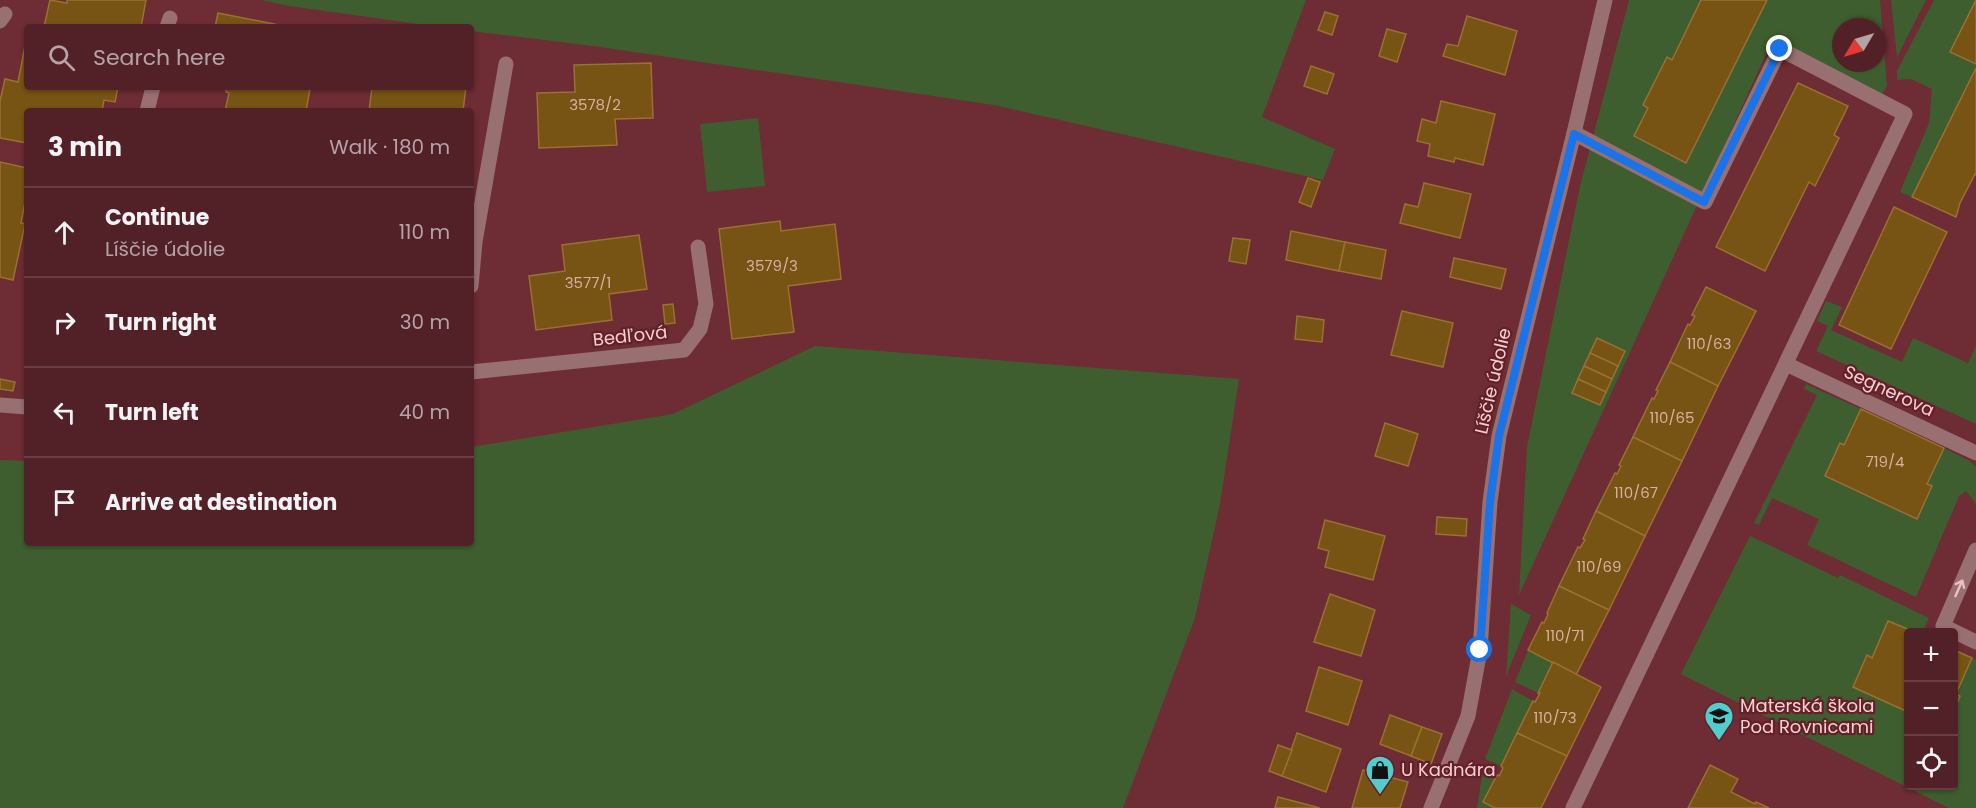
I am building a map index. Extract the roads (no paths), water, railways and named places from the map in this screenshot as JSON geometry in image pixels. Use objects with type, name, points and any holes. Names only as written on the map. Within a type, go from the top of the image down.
[{"type":"street","name":"Líščie údolie","points":[[1431,808],[1468,716],[1480,650],[1490,502],[1499,436],[1605,0]]},
{"type":"street","points":[[1573,808],[1905,114],[1780,49],[1704,202],[1574,134]]},
{"type":"street","points":[[474,242],[506,64]]},
{"type":"street","points":[[148,108],[152,90]]},
{"type":"street","name":"Bedľová","points":[[474,372],[684,350],[700,329],[706,304],[698,247]]},
{"type":"street","name":"Segnerova","points":[[1786,364],[1976,453]]},
{"type":"street","points":[[0,405],[24,407]]},
{"type":"street","points":[[1976,550],[1943,626],[1976,642]]},
{"type":"place","name":"Materská škola Pod Rovnicami","points":[[1719,742]]},
{"type":"place","name":"U Kadnára","points":[[1380,796]]}]
